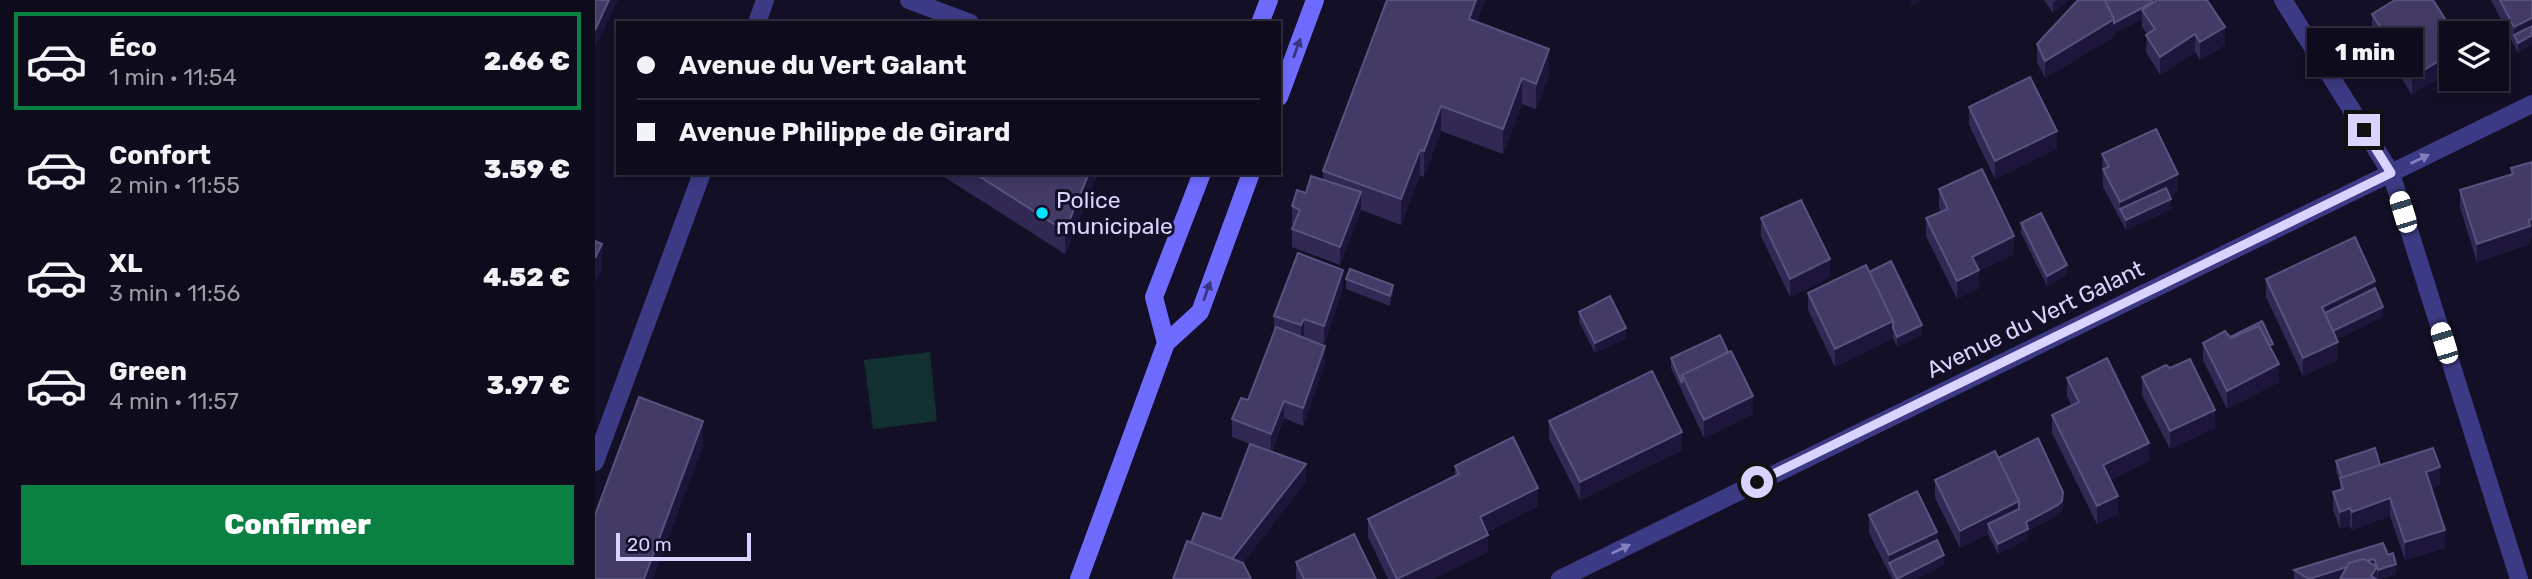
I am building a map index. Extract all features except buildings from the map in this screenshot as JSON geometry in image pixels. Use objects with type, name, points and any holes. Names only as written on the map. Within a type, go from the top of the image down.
[{"type":"main road","points":[[1262,21],[1269,0]]},
{"type":"main road","points":[[1281,92],[1315,0]]},
{"type":"main road","points":[[1166,343],[1154,297],[1201,175]]},
{"type":"main road","points":[[1079,579],[1166,343],[1200,312],[1250,175]]},
{"type":"street","points":[[758,21],[765,0]]},
{"type":"street","points":[[909,0],[965,21]]},
{"type":"street","points":[[2283,0],[2391,173],[2519,579]]},
{"type":"street","name":"Avenue du Vert Galant","points":[[1560,579],[2532,104]]},
{"type":"street","points":[[595,462],[701,175]]},
{"type":"green space","points":[[930,352],[937,421],[873,429],[864,360]]},
{"type":"place","name":"Police municipale","points":[[1042,213]]},
{"type":"route","points":[[1757,482],[2391,173],[2364,130]]}]
